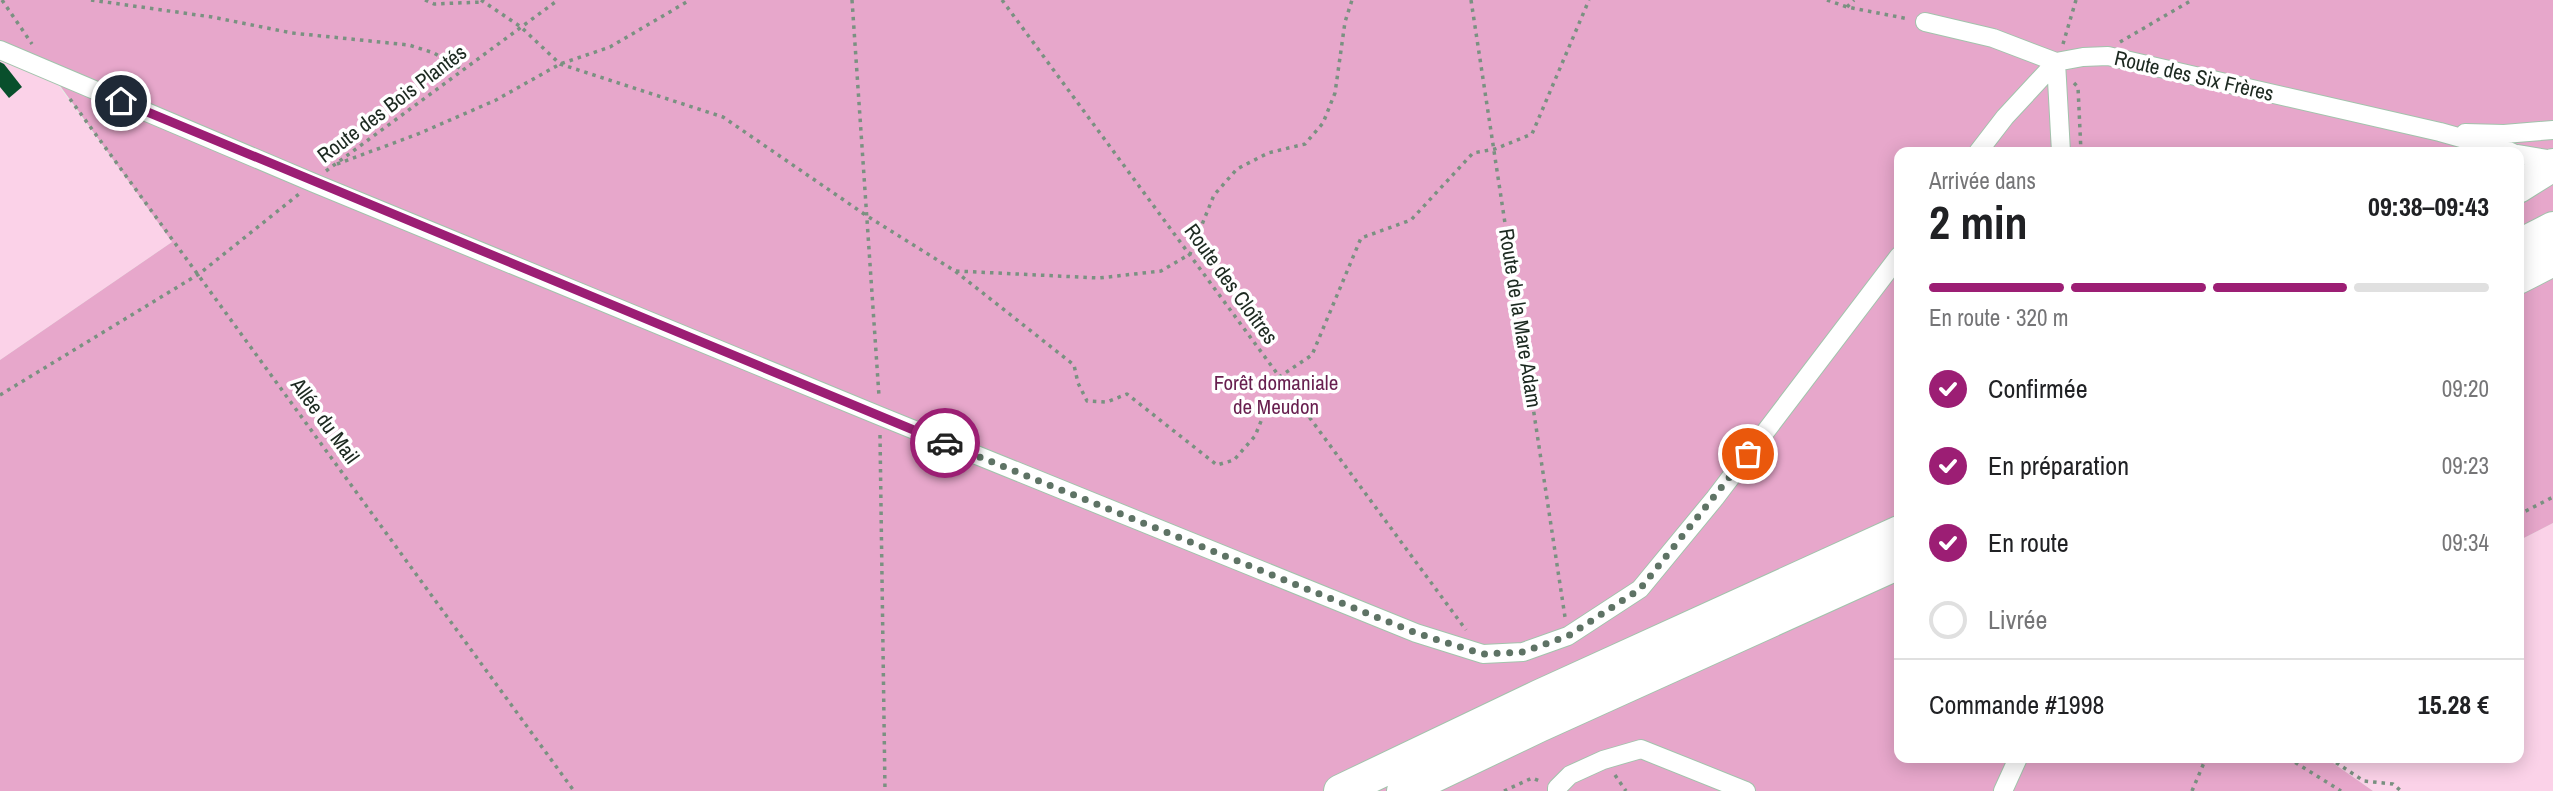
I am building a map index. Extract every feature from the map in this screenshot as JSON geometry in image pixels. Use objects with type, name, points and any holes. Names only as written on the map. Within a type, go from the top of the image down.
[{"type":"highway","points":[[2524,183],[2553,163]]},
{"type":"highway","points":[[2524,243],[2553,228]]},
{"type":"highway","points":[[2524,275],[2553,260]]},
{"type":"highway","points":[[1340,791],[1539,696],[1894,534]]},
{"type":"highway","points":[[1403,791],[1549,721],[1894,565]]},
{"type":"street","name":"Route des Six Frères","points":[[1925,22],[1993,38],[2056,62],[2108,56],[2440,132],[2493,147]]},
{"type":"street","points":[[0,50],[314,183],[880,416],[1416,633],[1483,654],[1523,652],[1568,636],[1640,589],[1715,498],[1894,263]]},
{"type":"street","points":[[1982,147],[2005,117],[2056,62]]},
{"type":"street","points":[[2056,62],[2061,147]]},
{"type":"street","name":"Route des Six Frères","points":[[2440,132],[2504,134],[2553,130]]},
{"type":"street","points":[[2524,156],[2553,163]]},
{"type":"street","points":[[1558,789],[1570,775],[1603,760],[1641,749],[1746,791]]},
{"type":"street","points":[[2003,791],[2016,763]]},
{"type":"path","name":"Allée du Mail","points":[[2,0],[49,70],[574,791]]},
{"type":"path","points":[[91,0],[212,17],[292,33],[409,46],[433,53],[463,70]]},
{"type":"path","points":[[425,0],[434,4],[482,1],[522,27],[561,64],[723,117],[867,216],[956,271],[1074,365],[1077,383],[1087,401],[1107,402],[1126,394],[1217,465],[1234,460],[1255,436],[1279,377],[1312,355],[1361,238],[1411,220],[1473,153],[1495,149],[1532,134],[1589,0]]},
{"type":"path","name":"Route des Bois Plantés","points":[[0,395],[199,274],[262,220],[314,183],[332,166],[558,0]]},
{"type":"path","points":[[332,166],[418,134],[496,100],[561,64],[610,47],[690,0]]},
{"type":"path","name":"Route des Cloîtres","points":[[1002,0],[1483,654]]},
{"type":"path","points":[[956,271],[1099,278],[1161,271],[1189,254],[1214,195],[1237,169],[1268,153],[1305,144],[1323,123],[1335,93],[1345,22],[1352,0]]},
{"type":"path","name":"Route de la Mare Adam","points":[[1471,0],[1568,636]]},
{"type":"path","points":[[1827,0],[1847,7],[1925,22]]},
{"type":"path","points":[[1847,7],[1854,0]]},
{"type":"path","points":[[2056,62],[2076,0]]},
{"type":"path","points":[[2108,56],[2115,45],[2192,0]]},
{"type":"path","points":[[2524,512],[2553,497]]},
{"type":"path","points":[[2192,791],[2204,763]]},
{"type":"path","points":[[2296,763],[2341,791]]},
{"type":"path","points":[[2337,763],[2364,781],[2393,784],[2402,791]]},
{"type":"path","points":[[1504,791],[1532,778],[1558,789]]},
{"type":"shaded area","points":[[0,50],[47,69],[172,242],[0,360]]},
{"type":"shaded area","points":[[2553,523],[2553,791],[2373,791],[2333,763],[2524,763],[2524,538]]},
{"type":"green space","name":"Forêt domaniale de Meudon","points":[[0,0],[2553,0],[2553,523],[2524,538],[2524,147],[1894,147],[1894,763],[2333,763],[2373,791],[0,791],[0,360],[172,242],[48,69],[0,50]]},
{"type":"building","points":[[0,62],[22,87],[9,98],[0,87]]},
{"type":"way so far","points":[[945,443],[1416,633],[1483,654],[1523,652],[1568,636],[1640,589],[1748,454]]},
{"type":"route","points":[[121,101],[945,443]]}]
